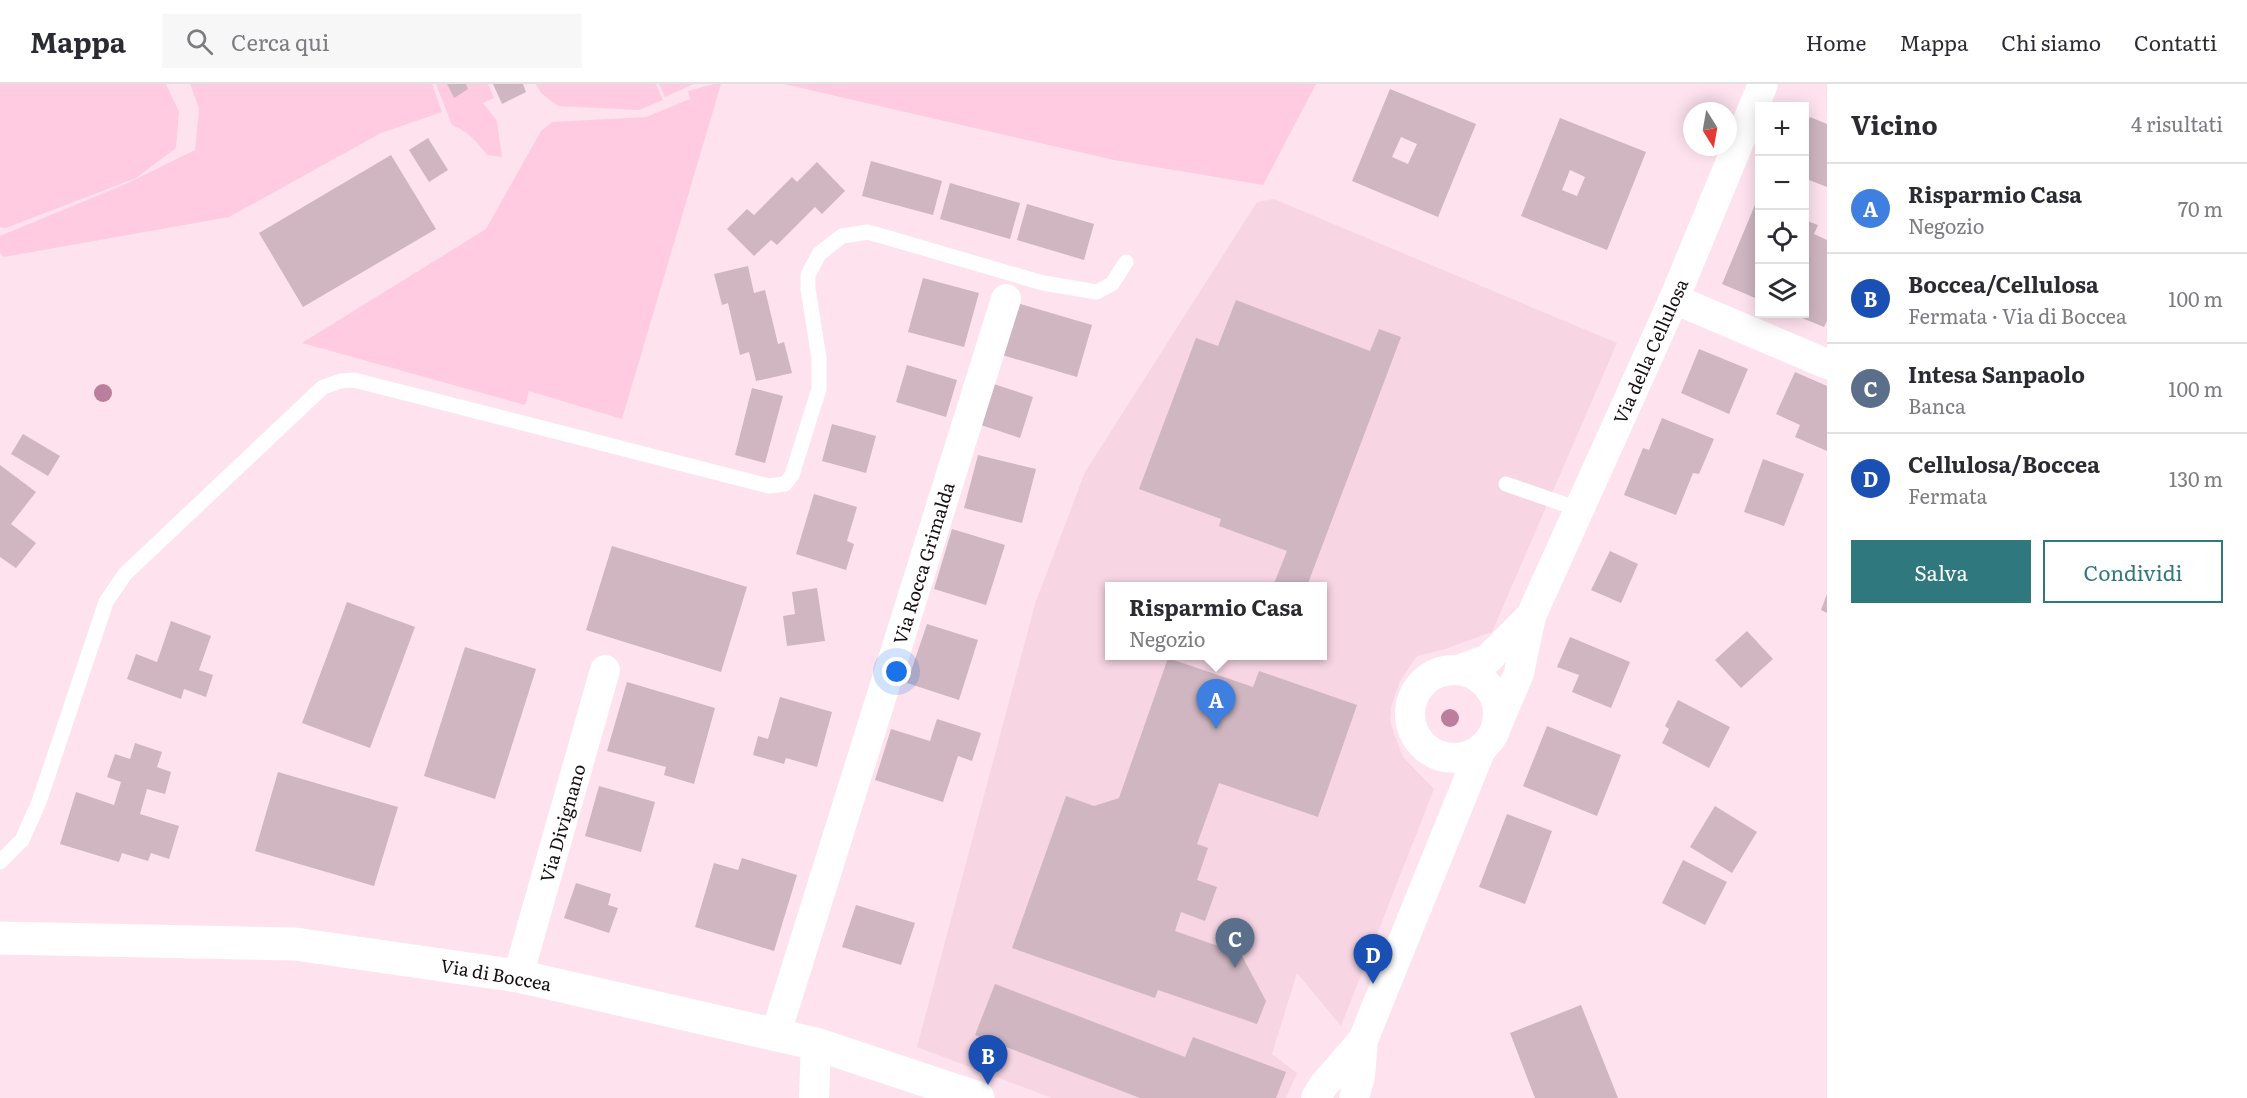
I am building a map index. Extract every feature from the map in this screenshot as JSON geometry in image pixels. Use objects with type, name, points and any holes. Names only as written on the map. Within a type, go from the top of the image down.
[{"type":"main road","name":"Via di Boccea","points":[[0,938],[295,944],[518,976],[776,1033],[978,1098]]},
{"type":"street","name":"Via della Cellulosa","points":[[1354,1098],[1360,1076],[1363,1040],[1446,835],[1522,665],[1531,616],[1674,299],[1763,84]]},
{"type":"street","name":"Via Rocca Grimalda","points":[[776,1033],[1006,299]]},
{"type":"street","points":[[1674,299],[1827,364]]},
{"type":"street","name":"Via della Cellulosa","points":[[1458,670],[1488,659],[1531,616]]},
{"type":"street","name":"Via Divignano","points":[[518,976],[605,670]]},
{"type":"street","points":[[1458,670],[1473,674],[1485,683],[1496,702],[1498,710],[1489,737],[1470,755],[1446,758],[1434,754],[1422,745],[1413,732],[1410,717],[1411,702],[1418,688],[1429,678],[1443,671],[1458,670]]},
{"type":"street","name":"Via della Cellulosa","points":[[1434,754],[1443,774],[1446,835]]},
{"type":"street","name":"Via della Cellulosa","points":[[1316,1098],[1323,1086],[1363,1040]]},
{"type":"street","points":[[814,1098],[816,1044]]},
{"type":"lane","points":[[0,862],[22,840],[39,802],[111,592],[125,574],[323,387],[341,381],[354,380],[769,486],[785,484],[792,475],[819,389],[819,358],[808,289],[808,275],[819,254],[842,236],[868,232],[1043,283],[1097,292],[1112,284],[1126,262]]},
{"type":"lane","points":[[1506,484],[1578,509]]},
{"type":"shaded area","points":[[0,84],[166,84],[179,112],[176,148],[136,178],[6,228],[0,227]]},
{"type":"shaded area","points":[[190,84],[432,84],[442,112],[381,133],[229,217],[4,257],[0,253],[0,236],[128,183],[195,150],[199,108]]},
{"type":"shaded area","points":[[436,84],[488,84],[494,98],[483,103],[497,121],[502,157],[487,155],[476,141],[452,125]]},
{"type":"shaded area","points":[[536,84],[656,84],[663,100],[639,110],[558,106],[541,93]]},
{"type":"shaded area","points":[[659,84],[694,84],[665,97]]},
{"type":"shaded area","points":[[721,84],[622,419],[529,391],[525,405],[302,343],[486,229],[541,131],[552,122],[646,117],[690,99],[688,91]]},
{"type":"shaded area","points":[[784,84],[1316,84],[1263,185],[1114,160]]},
{"type":"shaded area","points":[[1274,199],[1617,343],[1492,632],[1445,649],[1417,656],[1400,681],[1391,707],[1390,721],[1403,757],[1434,789],[1341,1026],[1297,973],[1272,1054],[1297,1073],[1286,1098],[1052,1098],[917,1047],[1035,604],[1085,472],[1257,202]]},
{"type":"building","points":[[447,84],[466,84],[468,89],[454,98]]},
{"type":"building","points":[[493,84],[523,84],[526,92],[502,104]]},
{"type":"building","points":[[1390,89],[1476,124],[1438,217],[1352,181]],"holes":[[[1401,137],[1417,144],[1408,164],[1392,157]]]},
{"type":"building","points":[[1810,117],[1827,124],[1827,187],[1809,180]]},
{"type":"building","points":[[1560,118],[1646,152],[1607,250],[1521,216]],"holes":[[[1570,170],[1585,177],[1577,196],[1562,190]]]},
{"type":"building","points":[[428,138],[448,170],[429,182],[409,150]]},
{"type":"building","points":[[391,155],[436,229],[303,307],[259,233]]},
{"type":"building","points":[[871,161],[942,181],[933,215],[862,196]]},
{"type":"building","points":[[817,162],[845,191],[822,214],[815,207],[777,245],[771,240],[754,256],[727,229],[747,209],[754,215],[792,177],[797,182]]},
{"type":"building","points":[[950,183],[1020,203],[1010,239],[940,219]]},
{"type":"building","points":[[1027,204],[1094,224],[1084,260],[1017,240]]},
{"type":"building","points":[[1755,205],[1755,298],[1722,284]]},
{"type":"building","points":[[1809,222],[1818,225],[1814,234],[1827,240],[1827,321],[1824,327],[1802,318],[1809,318]]},
{"type":"building","points":[[748,266],[754,293],[765,290],[778,344],[784,342],[792,373],[756,381],[749,352],[740,355],[728,303],[722,305],[714,274]]},
{"type":"building","points":[[923,278],[979,293],[964,347],[908,332]]},
{"type":"building","points":[[1236,300],[1370,351],[1379,329],[1401,337],[1309,582],[1275,582],[1287,551],[1219,526],[1221,519],[1139,489],[1196,338],[1218,346]]},
{"type":"building","points":[[1017,303],[1092,325],[1077,377],[1002,355]]},
{"type":"building","points":[[1699,349],[1748,369],[1729,414],[1681,393]]},
{"type":"building","points":[[907,365],[957,380],[946,417],[896,402]]},
{"type":"building","points":[[1795,372],[1827,386],[1827,451],[1795,437],[1800,425],[1776,414]]},
{"type":"building","points":[[994,384],[1033,397],[1020,438],[981,425]]},
{"type":"building","points":[[752,388],[783,396],[765,463],[735,455]]},
{"type":"building","points":[[1662,418],[1714,439],[1699,474],[1693,473],[1676,515],[1624,495],[1643,448],[1649,450]]},
{"type":"building","points":[[832,424],[876,436],[866,473],[822,461]]},
{"type":"building","points":[[23,434],[60,456],[48,476],[11,454]]},
{"type":"building","points":[[978,455],[1036,469],[1022,523],[964,508]]},
{"type":"building","points":[[1763,459],[1804,474],[1784,526],[1744,512]]},
{"type":"building","points":[[0,465],[36,492],[11,524],[36,543],[16,568],[0,557]]},
{"type":"building","points":[[814,494],[857,507],[847,541],[854,544],[846,570],[796,554]]},
{"type":"building","points":[[952,529],[1005,545],[986,605],[934,589]]},
{"type":"building","points":[[612,546],[747,587],[721,672],[586,630]]},
{"type":"building","points":[[1610,551],[1638,564],[1621,603],[1591,590]]},
{"type":"building","points":[[817,588],[825,641],[787,646],[783,616],[795,614],[792,592]]},
{"type":"building","points":[[1827,594],[1827,613],[1821,610]]},
{"type":"building","points":[[347,602],[415,627],[370,748],[302,723]]},
{"type":"building","points":[[171,621],[211,636],[199,670],[213,675],[206,697],[184,689],[181,699],[127,679],[136,654],[157,662]]},
{"type":"building","points":[[927,624],[978,640],[959,700],[907,683]]},
{"type":"building","points":[[1747,631],[1773,659],[1741,688],[1715,660]]},
{"type":"building","points":[[1570,637],[1630,662],[1611,708],[1572,692],[1579,675],[1557,667]]},
{"type":"building","points":[[465,647],[536,669],[495,799],[424,776]]},
{"type":"building","points":[[1167,660],[1174,660],[1253,687],[1259,671],[1357,705],[1318,817],[1219,783],[1197,844],[1208,848],[1197,880],[1217,887],[1205,921],[1181,912],[1175,931],[1241,954],[1266,1001],[1257,1024],[1158,990],[1155,998],[1012,948],[1066,796],[1094,806],[1119,798]]},
{"type":"building","points":[[627,682],[715,708],[694,784],[664,775],[666,767],[607,751]]},
{"type":"building","points":[[780,697],[832,712],[817,767],[786,758],[784,764],[753,755],[758,736],[768,739]]},
{"type":"building","points":[[1678,700],[1730,727],[1709,768],[1662,743],[1669,729],[1665,726]]},
{"type":"building","points":[[937,719],[981,733],[972,761],[958,756],[943,802],[875,780],[891,729],[930,741]]},
{"type":"building","points":[[1547,726],[1621,755],[1597,816],[1523,786]]},
{"type":"building","points":[[135,743],[162,752],[157,767],[171,772],[165,794],[147,789],[140,814],[179,826],[169,859],[151,853],[148,861],[122,853],[119,862],[60,844],[76,792],[114,805],[121,782],[107,777],[115,754],[130,759]]},
{"type":"building","points":[[278,772],[398,807],[374,886],[255,851]]},
{"type":"building","points":[[599,786],[655,802],[641,852],[585,836]]},
{"type":"building","points":[[1715,806],[1757,832],[1732,873],[1690,847]]},
{"type":"building","points":[[1507,814],[1552,831],[1525,904],[1479,887]]},
{"type":"building","points":[[742,858],[797,875],[774,951],[695,927],[714,863],[738,870]]},
{"type":"building","points":[[1683,860],[1727,882],[1705,925],[1662,903]]},
{"type":"building","points":[[576,883],[611,894],[608,905],[618,908],[609,933],[564,918]]},
{"type":"building","points":[[856,905],[915,923],[901,965],[842,947]]},
{"type":"building","points":[[995,984],[1185,1057],[1193,1037],[1286,1072],[1276,1098],[1140,1098],[975,1035]]},
{"type":"building","points":[[1581,1005],[1618,1098],[1535,1098],[1510,1033]]},
{"type":"place","name":"Risparmio Casa","points":[[1216,729]]},
{"type":"place","name":"Intesa Sanpaolo","points":[[1235,968]]},
{"type":"place","name":"Cellulosa/Boccea","points":[[1373,984]]},
{"type":"place","name":"Boccea/Cellulosa","points":[[988,1085]]}]
